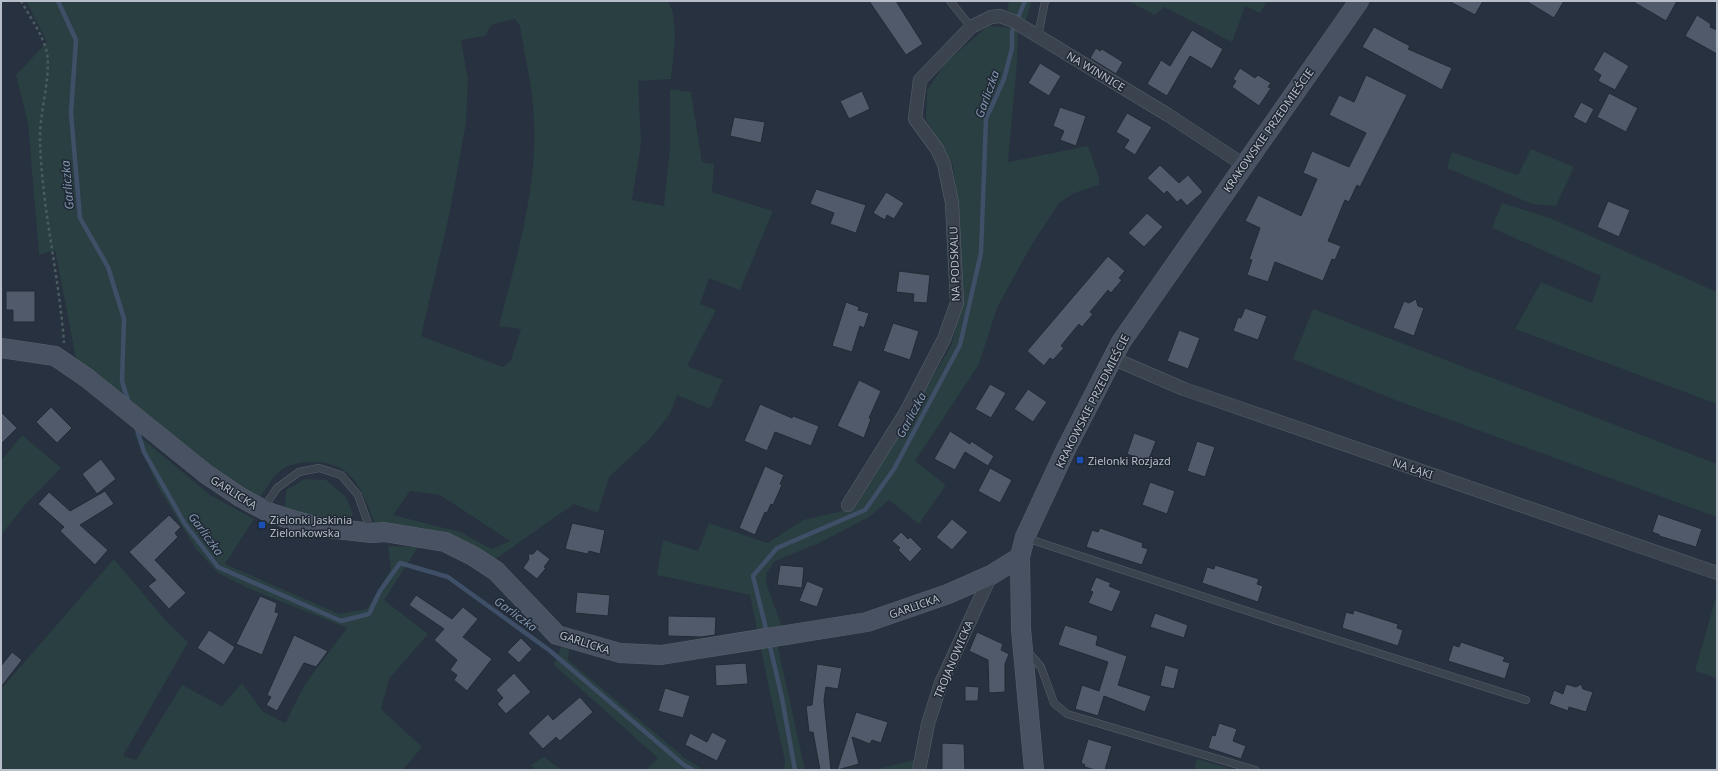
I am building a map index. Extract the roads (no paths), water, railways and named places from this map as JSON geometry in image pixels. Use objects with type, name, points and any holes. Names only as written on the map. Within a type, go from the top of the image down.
[{"type":"street","name":"KRAKOWSKIE PRZEDMIEŚCIE","points":[[1034,770],[1023,647],[1020,556],[1025,537],[1112,358],[1133,322],[1359,1]]},
{"type":"street","name":"NA WINNICE","points":[[971,27],[991,17],[1000,16],[1017,23],[1168,115],[1244,165]]},
{"type":"street","name":"NA PODSKALU","points":[[848,504],[906,412],[944,339],[957,303],[952,203],[944,164],[937,149],[915,119],[920,80],[971,27]]},
{"type":"street","name":"GARLICKA","points":[[1,348],[55,356],[87,378],[225,488],[263,509],[292,520],[319,527],[372,533],[384,532],[445,542],[473,556],[496,571],[557,635],[620,653],[661,655],[867,622],[948,594],[991,575],[1020,556]]},
{"type":"street","name":"NA ŁĄKI","points":[[1112,358],[1184,389],[1717,573]]},
{"type":"street","name":"TROJANOWICKA","points":[[919,770],[928,724],[941,683],[991,575]]},
{"type":"lane","points":[[950,1],[971,27]]},
{"type":"lane","points":[[1038,36],[1045,1]]},
{"type":"lane","points":[[263,509],[277,488],[299,472],[319,468],[341,475],[358,495],[372,533]]},
{"type":"lane","points":[[1025,537],[1296,627],[1526,700]]},
{"type":"lane","points":[[1023,647],[1041,667],[1054,703],[1067,714],[1254,770]]},
{"type":"waterway","name":"Garliczka","points":[[58,1],[76,40],[71,113],[80,218],[108,267],[124,319],[122,381],[129,404]]},
{"type":"waterway","name":"Garliczka","points":[[767,633],[753,576],[777,548],[865,510],[894,469],[960,345],[981,253],[986,119],[1004,79],[1012,48],[1012,32],[1025,1]]},
{"type":"waterway","name":"Garliczka","points":[[136,426],[144,452],[185,524],[218,567],[341,621],[369,614],[380,591],[400,563],[448,577],[549,650],[684,765],[693,770]]},
{"type":"waterway","name":"Garliczka","points":[[769,642],[782,698],[795,770]]},
{"type":"place","name":"Zielonki Rozjazd","points":[[1080,460]]},
{"type":"place","name":"Zielonki Jaskinia Zielonkowska","points":[[262,525]]}]
